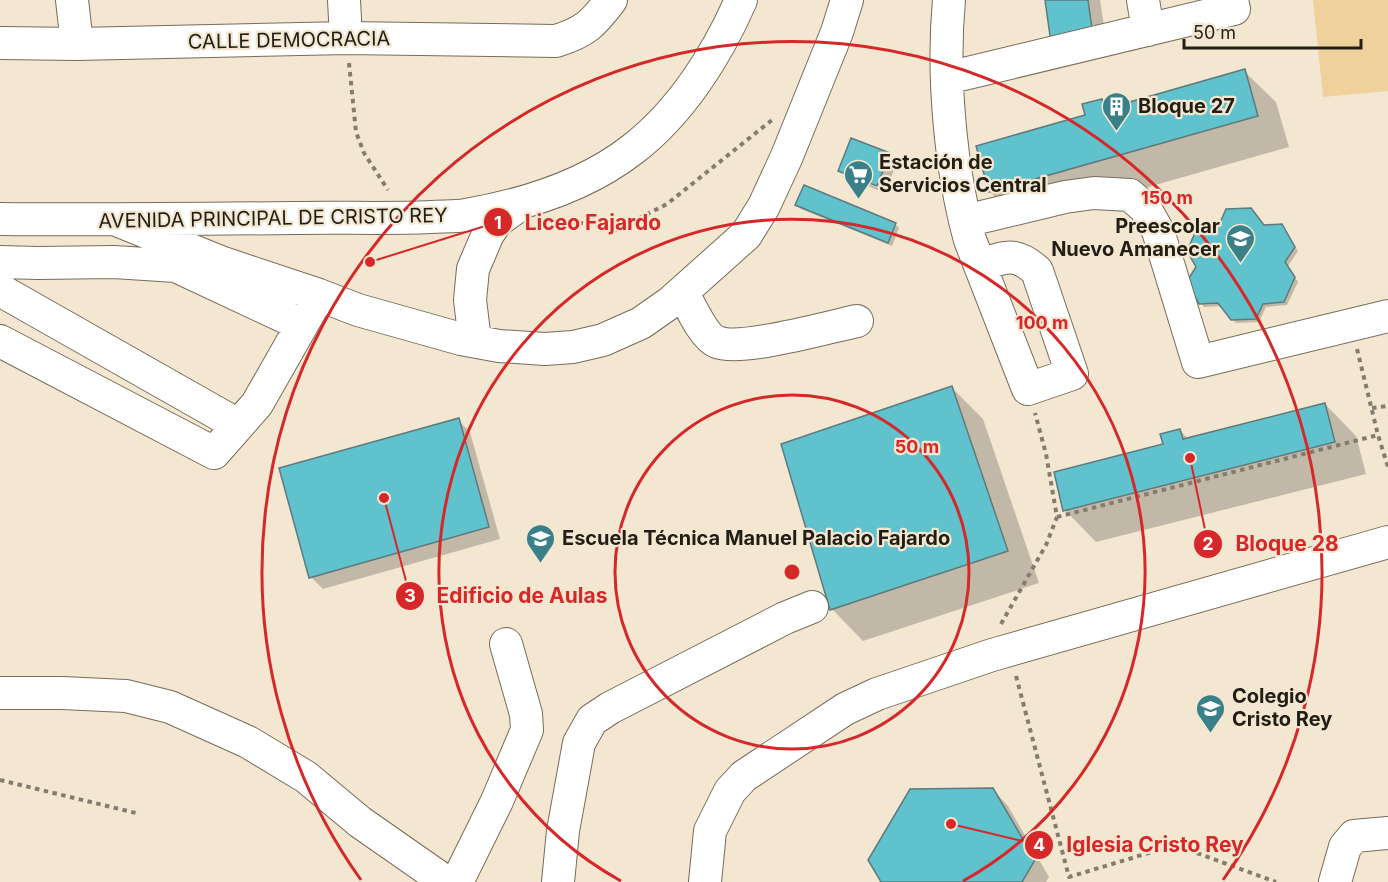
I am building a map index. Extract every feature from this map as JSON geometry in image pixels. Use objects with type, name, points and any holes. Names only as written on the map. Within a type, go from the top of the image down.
[{"type":"street","points":[[72,0],[76,44]]},
{"type":"street","points":[[344,0],[346,38]]},
{"type":"street","name":"CALLE DEMOCRACIA","points":[[0,44],[346,38],[556,41],[578,34],[592,23],[611,0]]},
{"type":"street","name":"AVENIDA PRINCIPAL DE CRISTO REY","points":[[0,219],[119,221],[407,218],[465,215],[526,200],[576,183],[609,165],[661,124],[697,80],[731,24],[741,0]]},
{"type":"street","points":[[119,221],[223,263],[358,310],[475,341],[523,348],[573,347],[603,340],[641,322],[683,293],[746,235],[764,206],[837,32],[847,0]]},
{"type":"street","points":[[949,0],[947,78],[953,148],[965,221],[980,265],[1028,390],[1072,374],[1037,271],[1024,260],[1008,257],[980,265]]},
{"type":"street","points":[[947,78],[1146,15],[1234,9],[1232,0]]},
{"type":"street","points":[[965,221],[1065,197],[1094,193],[1130,195],[1145,208],[1158,231],[1198,362],[1388,316]]},
{"type":"street","points":[[475,341],[470,300],[473,269],[488,234],[497,221],[526,200]]},
{"type":"street","points":[[0,262],[114,262],[176,266],[302,325]]},
{"type":"street","points":[[0,290],[238,425]]},
{"type":"street","points":[[683,293],[704,329],[715,342],[734,345],[762,342],[857,321]]},
{"type":"street","points":[[0,341],[214,453],[257,404],[319,295]]},
{"type":"street","points":[[705,882],[710,831],[730,791],[744,776],[844,709],[1004,638],[1388,542]]},
{"type":"street","points":[[558,882],[563,831],[579,743],[592,720],[610,708],[784,618],[812,607]]},
{"type":"street","points":[[457,882],[497,801],[527,730],[526,714],[506,644]]},
{"type":"street","points":[[0,693],[126,696],[170,707],[248,742],[306,777],[360,822],[446,882]]},
{"type":"street","points":[[1335,882],[1345,847],[1354,836],[1388,832]]},
{"type":"path","points":[[346,38],[356,132],[364,153],[407,218]]},
{"type":"path","points":[[560,218],[616,230],[667,204],[777,116]]},
{"type":"path","points":[[1351,325],[1388,467]]},
{"type":"path","points":[[1028,390],[1046,454],[1057,517],[1004,638],[1069,877],[1175,845],[1276,882]]},
{"type":"path","points":[[1372,408],[1388,406]]},
{"type":"path","points":[[1057,517],[1378,435]]},
{"type":"path","points":[[0,780],[136,813]]},
{"type":"shaded area","points":[[1313,0],[1388,0],[1388,91],[1323,97]]},
{"type":"building","points":[[1045,0],[1088,0],[1093,36],[1051,43]]},
{"type":"building","name":"Bloque 27","points":[[1245,69],[1258,116],[989,192],[976,146],[1085,115],[1082,104],[1102,99],[1105,109]]},
{"type":"building","name":"Estación de Servicios Central","points":[[851,138],[890,153],[877,186],[838,171]]},
{"type":"building","points":[[804,185],[896,223],[888,243],[795,205]]},
{"type":"building","name":"Preescolar Nuevo Amanecer","points":[[1251,208],[1264,225],[1282,224],[1295,247],[1285,262],[1295,277],[1284,302],[1263,304],[1256,319],[1231,320],[1218,303],[1199,304],[1187,281],[1196,267],[1187,251],[1198,226],[1219,225],[1226,209]]},
{"type":"building","points":[[952,386],[1008,551],[830,610],[781,444]]},
{"type":"building","points":[[1325,403],[1335,442],[1063,511],[1054,472],[1163,444],[1160,434],[1180,429],[1183,439]]},
{"type":"building","points":[[459,418],[489,527],[309,578],[279,468]]},
{"type":"building","points":[[993,788],[1035,860],[1022,882],[881,882],[868,860],[910,789]]},
{"type":"place","name":"Bloque 27","points":[[1117,132]]},
{"type":"place","name":"Estación de Servicios Central","points":[[858,200]]},
{"type":"place","name":"Liceo Fajardo","points":[[370,262]]},
{"type":"place","name":"Preescolar Nuevo Amanecer","points":[[1241,264]]},
{"type":"place","name":"Bloque 28","points":[[1190,458]]},
{"type":"place","name":"Edificio de Aulas","points":[[384,498]]},
{"type":"place","name":"Escuela Técnica Manuel Palacio Fajardo","points":[[541,564]]},
{"type":"place","name":"Colegio Cristo Rey","points":[[1211,734]]},
{"type":"place","name":"Iglesia Cristo Rey","points":[[951,824]]}]
